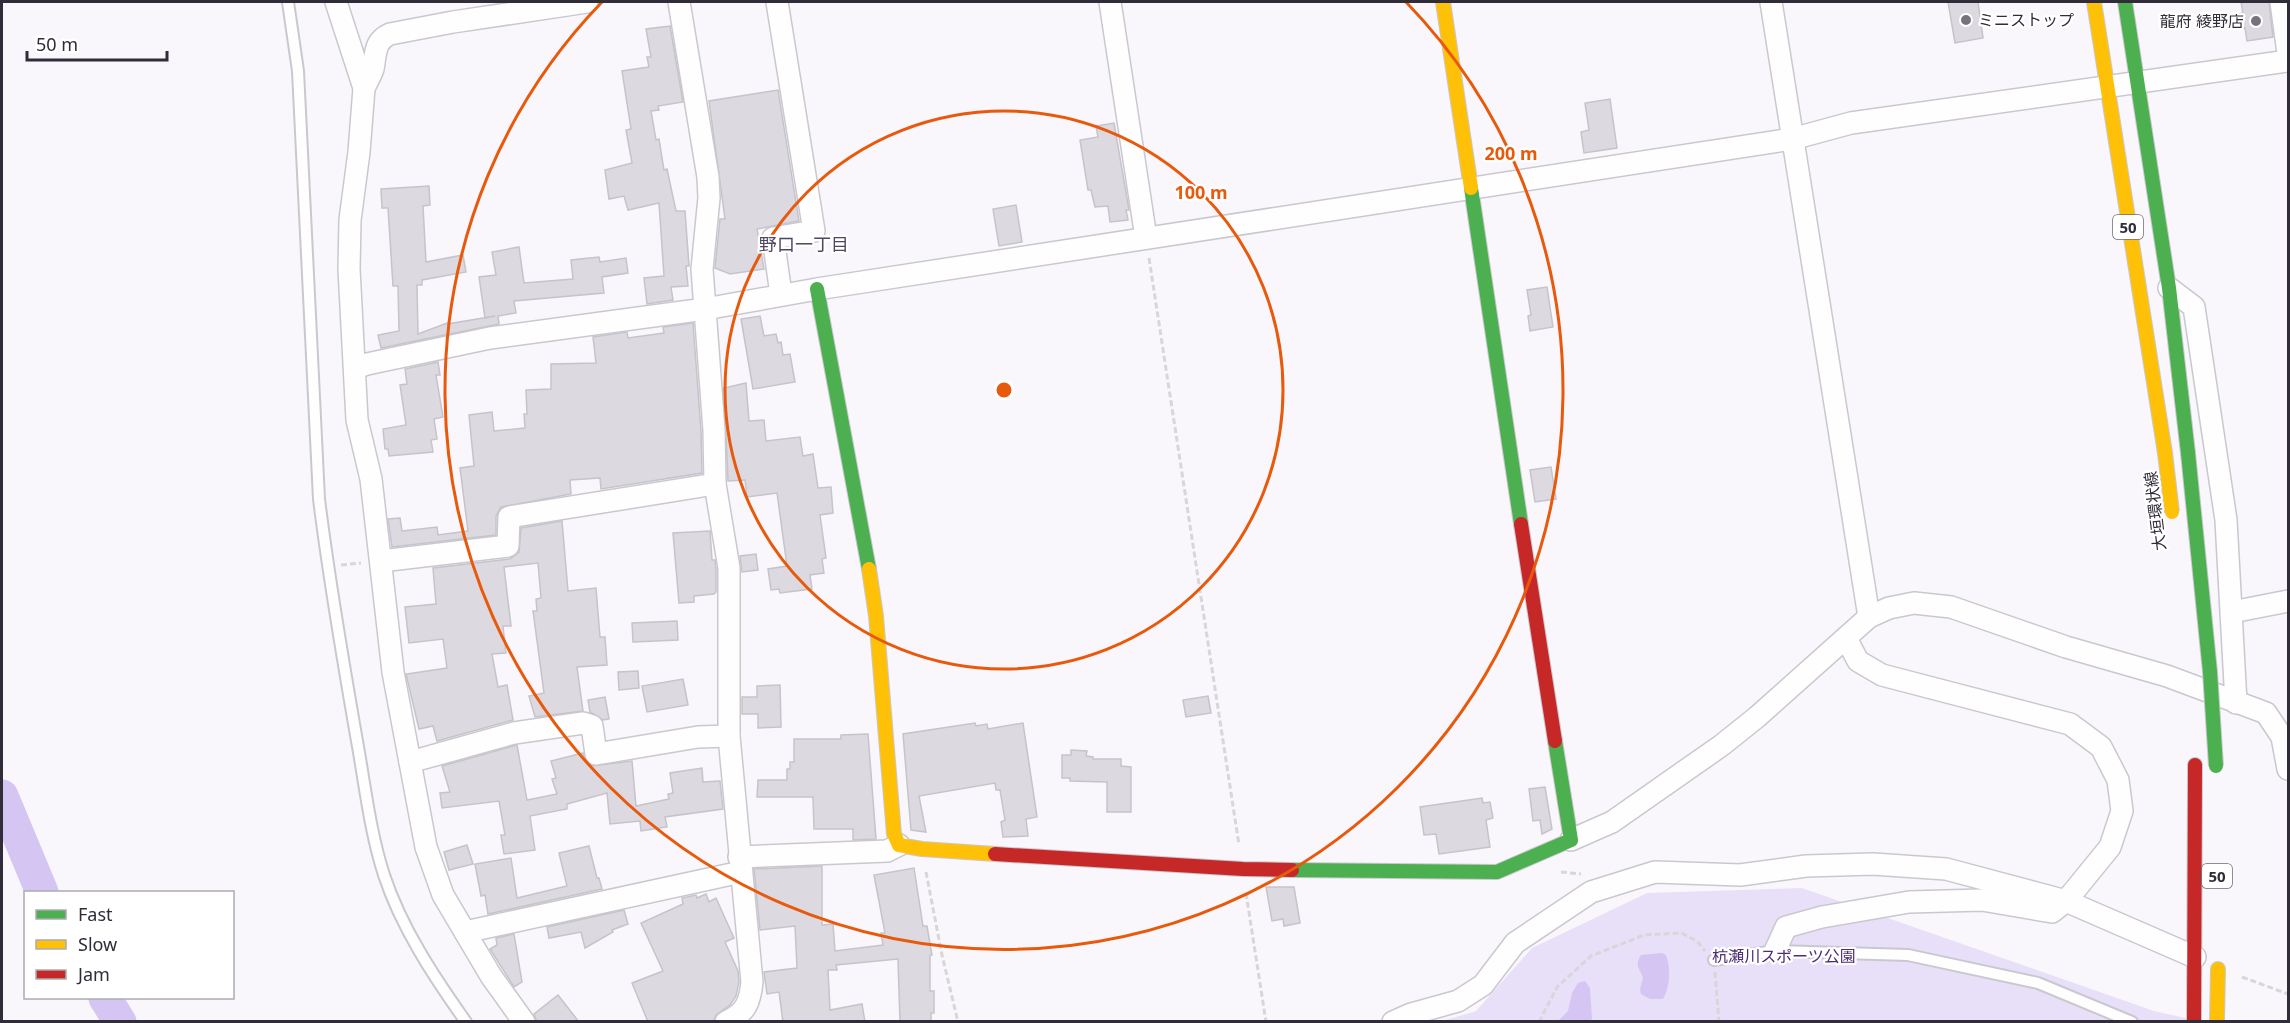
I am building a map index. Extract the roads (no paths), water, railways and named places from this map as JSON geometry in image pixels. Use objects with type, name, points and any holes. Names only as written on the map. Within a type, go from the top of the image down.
[{"type":"street","points":[[336,2],[364,88],[350,220],[349,268],[357,420],[371,479],[393,672],[426,847],[443,895],[491,976],[524,1022]]},
{"type":"street","points":[[364,88],[373,71],[377,44],[382,37],[452,12],[587,2]]},
{"type":"street","points":[[679,2],[708,177],[709,198],[702,269],[714,430],[715,484],[729,568],[729,736],[752,982],[751,997],[746,1009],[726,1022]]},
{"type":"street","points":[[777,2],[814,231],[772,238],[781,294]]},
{"type":"street","points":[[1110,2],[1146,238]]},
{"type":"street","points":[[1443,2],[1517,502],[1571,840]]},
{"type":"street","points":[[1771,2],[1791,139],[1869,617]]},
{"type":"street","name":"大垣環状線","points":[[2094,2],[2165,453],[2173,522]]},
{"type":"street","name":"50","points":[[2124,2],[2169,288],[2210,672],[2216,772]]},
{"type":"street","points":[[2281,2],[2289,53]]},
{"type":"street","points":[[356,368],[490,338],[705,309],[781,294],[1791,139],[1851,123],[2138,81],[2289,62]]},
{"type":"street","points":[[2169,288],[2194,307],[2226,520],[2236,703]]},
{"type":"street","points":[[817,289],[866,546],[876,616],[894,834],[899,845]]},
{"type":"street","points":[[381,561],[508,546],[509,517],[715,484]]},
{"type":"street","points":[[2232,612],[2289,601]]},
{"type":"street","points":[[465,932],[740,864],[804,853],[887,851],[899,845],[922,849],[1243,869],[1497,872],[1612,822],[1722,745],[1869,617],[1889,608],[1914,603],[1951,607],[2066,647],[2167,676],[2266,713],[2282,736],[2289,769]]},
{"type":"street","points":[[1775,951],[1786,927],[1822,917],[1898,903],[1982,900],[2052,912],[2066,901],[2110,847],[2122,811],[2118,780],[2101,747],[2070,724],[1882,675],[1858,661],[1846,638]]},
{"type":"street","points":[[2190,673],[2191,696]]},
{"type":"street","points":[[410,762],[514,733],[584,723],[592,726],[596,754],[698,737],[729,736]]},
{"type":"street","name":"50","points":[[2194,1022],[2195,759]]},
{"type":"street","points":[[1393,1022],[1411,1014],[1458,1001],[1483,985],[1515,943],[1591,892],[1655,872],[1740,875],[1806,866],[1873,864],[1946,869],[2066,901],[2195,967]]},
{"type":"street","points":[[2217,1022],[2218,951]]},
{"type":"lane","points":[[288,2],[298,71],[319,499],[327,566],[372,823],[384,874],[399,913],[445,992],[466,1022]]},
{"type":"lane","points":[[1714,960],[1775,951],[1908,955],[1968,966],[2038,983],[2132,1022]]},
{"type":"waterway","points":[[2,796],[42,891]]},
{"type":"waterway","points":[[106,999],[120,1022]]},
{"type":"place","name":"ミニストップ","points":[[1966,20]]},
{"type":"place","name":"龍府 綾野店","points":[[2256,21]]},
{"type":"district","name":"野口一丁目","points":[[804,244]]},
{"type":"park label","name":"杭瀬川スポーツ公園","points":[[1784,956]]}]
